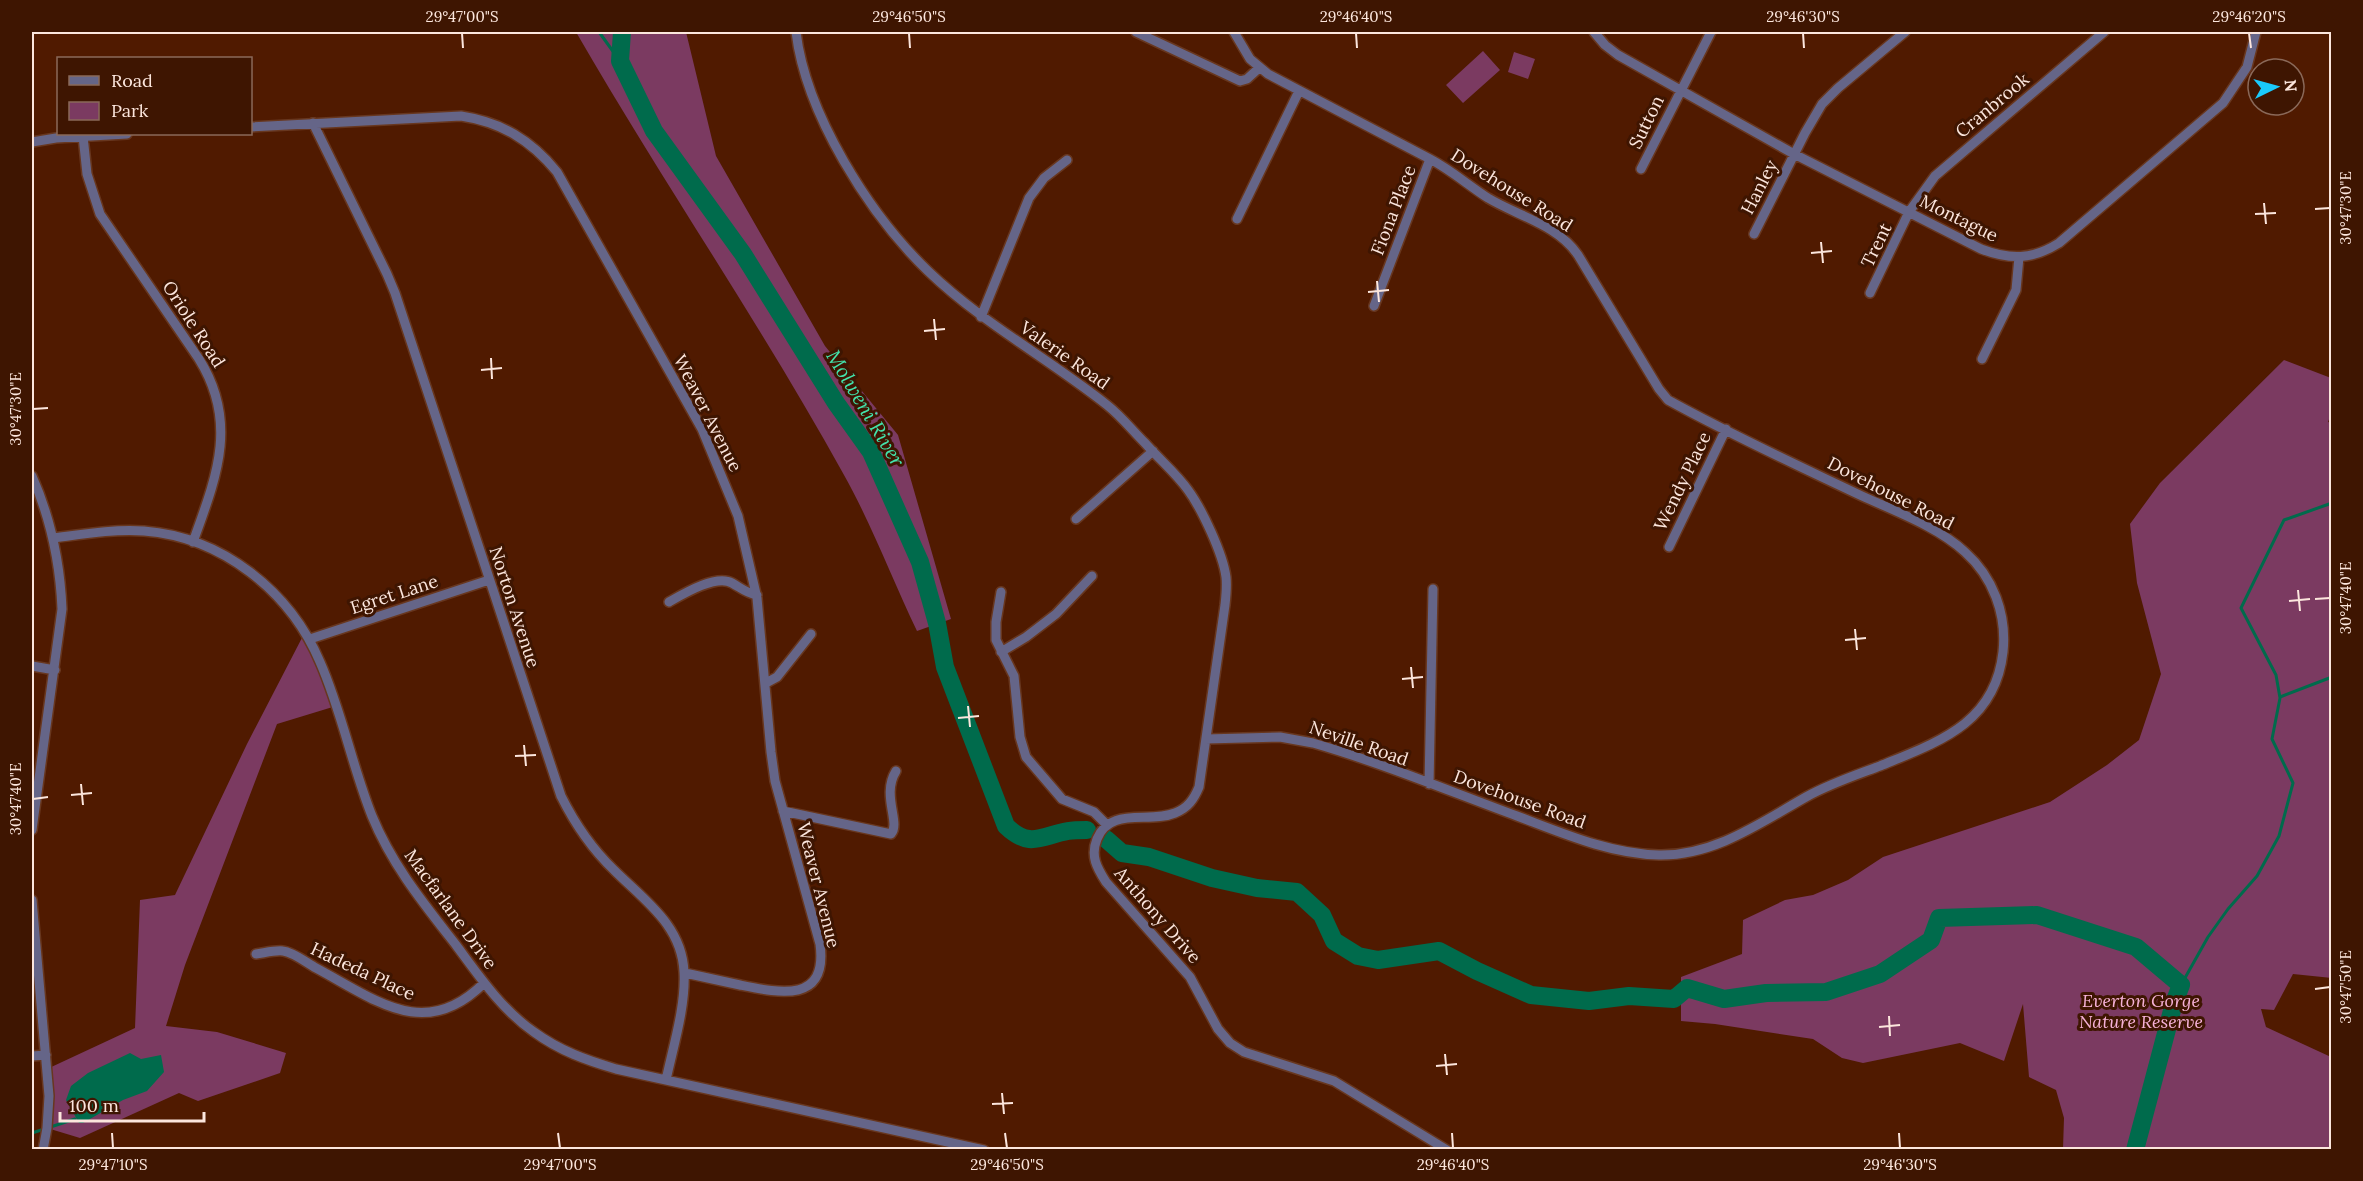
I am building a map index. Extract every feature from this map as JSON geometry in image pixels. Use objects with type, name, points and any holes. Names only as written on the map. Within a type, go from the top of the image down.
[{"type":"street","name":"Valerie Road","points":[[796,32],[800,57],[812,93],[832,137],[858,184],[881,218],[920,263],[981,317],[1107,405],[1184,484],[1198,506],[1226,577],[1225,605],[1206,739]]},
{"type":"street","points":[[1136,32],[1236,80],[1247,79],[1259,68]]},
{"type":"street","name":"Dovehouse Road","points":[[1234,32],[1242,48],[1259,68],[1430,159],[1487,197],[1564,238],[1581,260],[1665,396],[1956,544],[1972,558],[1996,596],[2003,632],[2000,670],[1980,710],[1958,731],[1930,746],[1823,789],[1764,822],[1716,845],[1682,853],[1647,854],[1589,842],[1429,784]]},
{"type":"street","name":"Montague","points":[[1594,32],[1618,55],[1794,154],[1981,249],[2000,256],[2019,257],[2037,254],[2059,243],[2223,103],[2247,67],[2256,32]]},
{"type":"street","name":"Sutton","points":[[1641,169],[1711,32]]},
{"type":"street","name":"Hanley","points":[[1754,234],[1822,104],[1905,32]]},
{"type":"street","name":"Cranbrook","points":[[1909,212],[1935,176],[2104,32]]},
{"type":"street","points":[[1237,219],[1299,91]]},
{"type":"street","name":"Weaver Avenue","points":[[252,127],[461,116],[484,120],[513,132],[544,157],[564,185],[702,429],[738,516],[757,595],[771,752],[783,811],[822,958],[816,978],[800,990],[781,993],[685,973]]},
{"type":"street","name":"Norton Avenue","points":[[313,123],[395,293],[554,777],[565,804],[586,840],[663,917],[679,947],[685,973],[684,993],[666,1080]]},
{"type":"street","points":[[32,142],[105,135]]},
{"type":"street","name":"Oriole Road","points":[[83,136],[87,174],[100,214],[199,359],[212,383],[222,436],[220,461],[193,542]]},
{"type":"street","name":"Fiona Place","points":[[1374,306],[1430,159]]},
{"type":"street","points":[[981,317],[1029,198],[1044,178],[1067,160]]},
{"type":"street","name":"Trent","points":[[1870,293],[1909,212]]},
{"type":"street","points":[[1983,359],[2016,290],[2019,257]]},
{"type":"street","name":"Wendy Place","points":[[1669,547],[1726,429]]},
{"type":"street","points":[[1076,519],[1152,451]]},
{"type":"street","points":[[32,476],[45,508],[53,538],[61,579],[62,609],[32,830]]},
{"type":"street","name":"Macfarlane Drive","points":[[53,538],[110,530],[165,534],[219,553],[256,576],[284,604],[310,639],[329,685],[371,814],[400,872],[508,1011],[551,1044],[574,1056],[666,1080],[984,1149]]},
{"type":"street","points":[[1001,652],[1026,637],[1064,608],[1092,576]]},
{"type":"street","name":"Egret Lane","points":[[310,639],[489,580]]},
{"type":"street","points":[[669,602],[688,591],[723,580],[746,593],[757,595]]},
{"type":"street","points":[[1429,784],[1433,589]]},
{"type":"street","points":[[1001,592],[995,635],[1014,676],[1020,737],[1026,757],[1062,799],[1094,812],[1107,825],[1123,818],[1163,817],[1175,814],[1187,806],[1199,787],[1206,739]]},
{"type":"street","points":[[766,683],[777,676],[811,634]]},
{"type":"street","points":[[32,666],[55,669]]},
{"type":"street","name":"Neville Road","points":[[1206,739],[1280,737],[1297,739],[1324,746],[1429,784]]},
{"type":"street","points":[[783,811],[891,834],[895,827],[889,790],[896,771]]},
{"type":"street","name":"Anthony Drive","points":[[1107,825],[1097,837],[1094,849],[1096,866],[1106,882],[1190,977],[1218,1029],[1230,1043],[1244,1052],[1334,1082],[1447,1149]]},
{"type":"street","points":[[32,900],[49,1096],[43,1149]]},
{"type":"street","name":"Hadeda Place","points":[[256,954],[285,951],[386,1004],[416,1014],[437,1013],[447,1009],[472,995],[484,983]]},
{"type":"street","points":[[32,1056],[46,1055]]},
{"type":"street","points":[[934,1149],[938,1139]]},
{"type":"green space","points":[[576,32],[686,32],[716,156],[825,346],[898,435],[951,619],[917,631],[863,513],[812,418]]},
{"type":"green space","points":[[1483,51],[1500,70],[1463,103],[1446,85]]},
{"type":"green space","points":[[1514,52],[1535,59],[1528,79],[1508,72]]},
{"type":"green space","name":"Everton Gorge Nature Reserve","points":[[2284,360],[2331,378],[2331,414],[2328,422],[2332,423],[2332,978],[2293,974],[2274,1010],[2261,1009],[2266,1027],[2331,1057],[2331,1149],[2063,1149],[2064,1118],[2056,1090],[2029,1077],[2023,1004],[2004,1061],[1960,1043],[1863,1063],[1842,1058],[1813,1039],[1681,1021],[1681,977],[1742,954],[1743,920],[1785,900],[1813,895],[1848,880],[1883,857],[2050,802],[2107,765],[2139,740],[2161,674],[2137,583],[2130,524],[2160,483]]},
{"type":"green space","points":[[305,632],[336,706],[277,724],[185,965],[166,1026],[217,1032],[286,1053],[280,1073],[198,1101],[179,1093],[80,1138],[47,1128],[47,1069],[135,1028],[140,900],[175,895],[247,744]]},
{"type":"shaded area","points":[[130,1053],[141,1059],[161,1055],[164,1072],[147,1091],[123,1100],[83,1123],[79,1123],[66,1100],[71,1086],[88,1073]]},
{"type":"waterway","points":[[599,32],[620,61]]},
{"type":"waterway","name":"Molweni River","points":[[622,32],[620,61],[654,131],[743,254],[836,403],[871,452],[920,562],[937,623],[945,667],[1006,826],[1014,833],[1029,839],[1043,838],[1068,831],[1087,830]]},
{"type":"waterway","points":[[2181,985],[2208,937],[2228,909],[2257,876],[2279,836],[2293,783],[2272,739],[2280,698],[2276,675],[2241,608],[2284,520],[2332,503]]},
{"type":"waterway","points":[[2280,697],[2332,677]]},
{"type":"waterway","name":"Molweni River","points":[[1106,839],[1122,853],[1149,857],[1212,878],[1257,888],[1297,892],[1322,915],[1334,941],[1358,956],[1378,960],[1439,951],[1531,995],[1589,1001],[1629,996],[1674,999],[1687,988],[1724,999],[1766,993],[1826,992],[1880,974],[1931,940],[1939,918],[2037,915],[2136,947],[2181,985],[2174,1003],[2135,1150]]},
{"type":"waterway","points":[[32,1133],[75,1119]]}]
